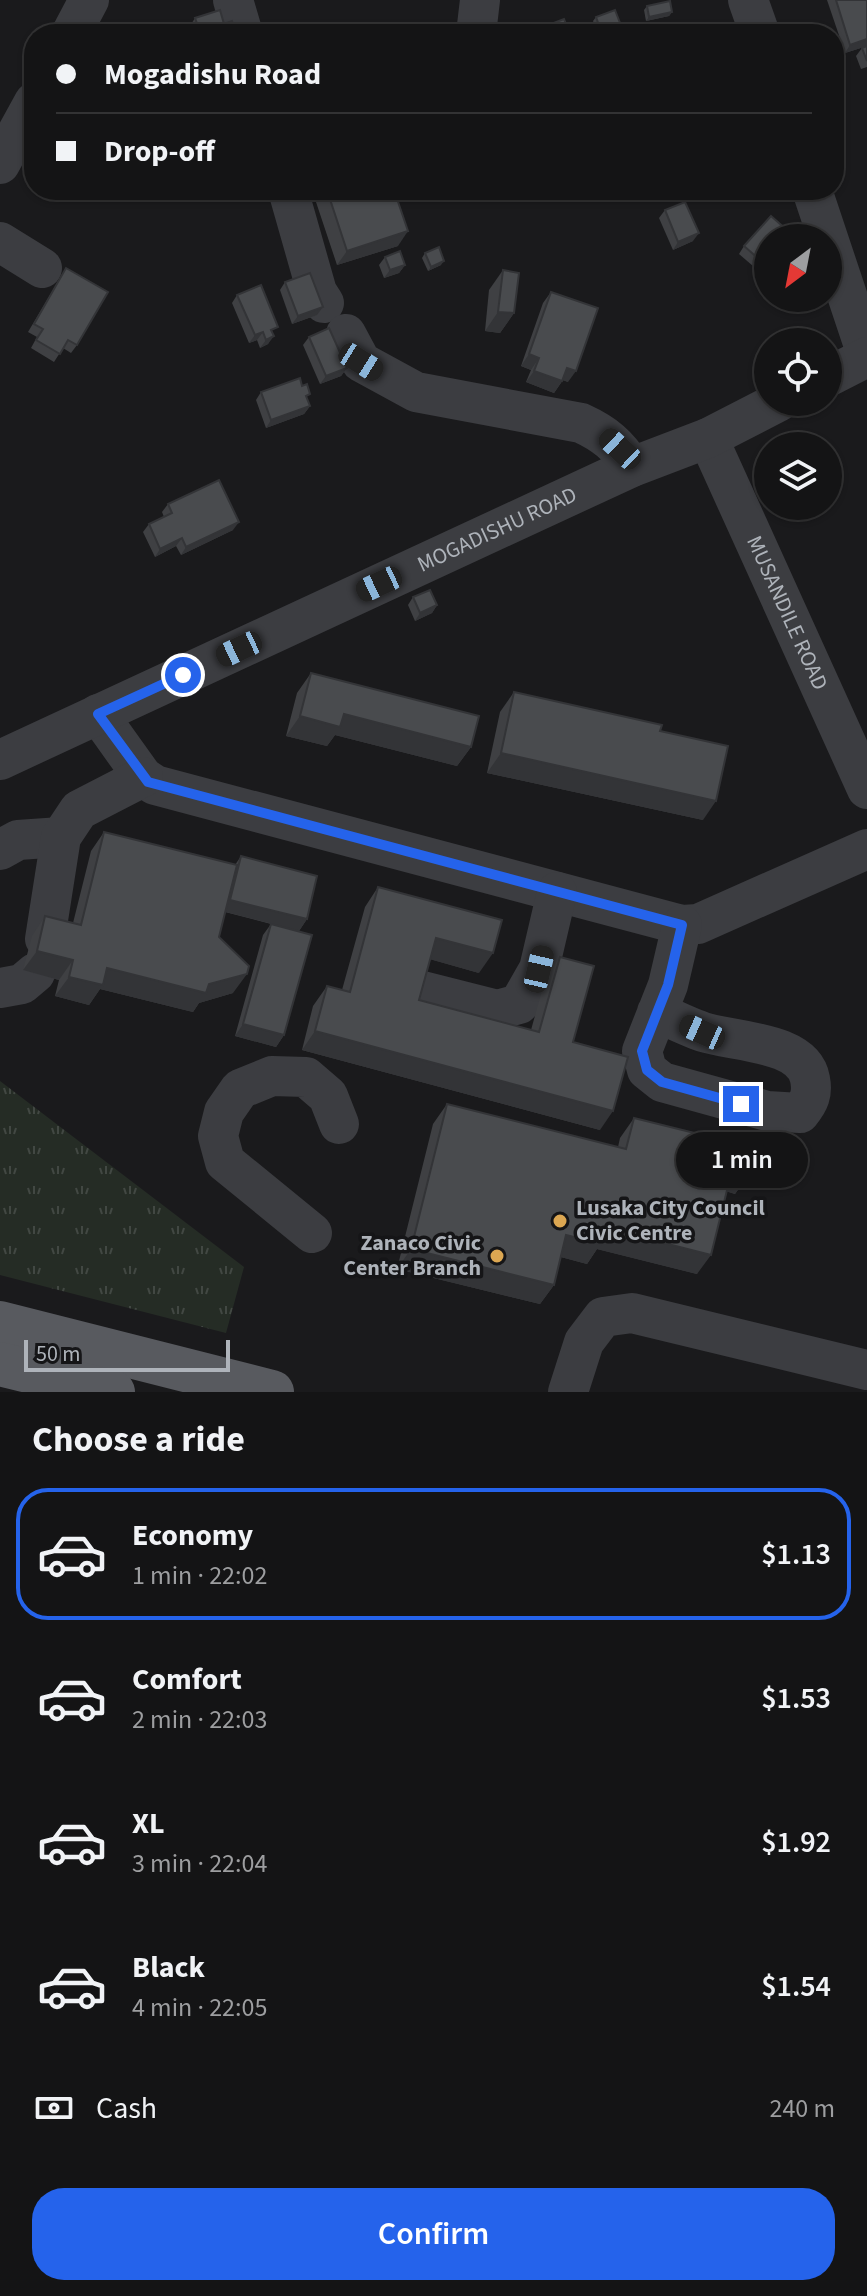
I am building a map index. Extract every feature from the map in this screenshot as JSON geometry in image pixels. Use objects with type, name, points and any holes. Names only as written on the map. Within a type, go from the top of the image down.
[{"type":"main road","points":[[0,1323],[272,1392]]},
{"type":"main road","points":[[0,1364],[113,1392]]},
{"type":"street","points":[[76,24],[89,0]]},
{"type":"street","points":[[233,0],[240,24]]},
{"type":"street","points":[[477,24],[480,0]]},
{"type":"street","points":[[748,0],[756,24]]},
{"type":"street","points":[[0,164],[24,120]]},
{"type":"street","points":[[291,200],[317,292],[361,362],[416,392],[581,423],[604,434],[620,449],[632,467]]},
{"type":"street","points":[[815,200],[867,356],[842,369]]},
{"type":"street","points":[[0,242],[42,268]]},
{"type":"street","name":"MOGADISHU ROAD","points":[[0,760],[632,467],[708,438],[754,414]]},
{"type":"street","name":"MUSANDILE ROAD","points":[[708,438],[867,789]]},
{"type":"street","points":[[98,714],[143,777],[155,785],[682,925],[698,924],[867,849]]},
{"type":"street","points":[[26,967],[61,837],[79,810],[143,777]]},
{"type":"street","points":[[0,850],[18,840],[61,837]]},
{"type":"street","points":[[422,991],[497,1010],[519,1004],[539,969],[557,892]]},
{"type":"street","points":[[657,1012],[668,985],[682,925]]},
{"type":"street","points":[[312,1233],[225,1162],[218,1136],[224,1112],[240,1089],[272,1076],[306,1077],[328,1096],[339,1124]]},
{"type":"street","points":[[568,1392],[584,1342],[603,1317],[632,1313],[867,1370]]},
{"type":"green space","points":[[0,1081],[244,1267],[226,1333],[0,1275]]},
{"type":"building","points":[[836,0],[867,0],[867,39],[850,45]]},
{"type":"building","points":[[670,1],[672,12],[649,17],[647,6]]},
{"type":"building","points":[[220,10],[224,24],[197,24],[195,18]]},
{"type":"building","points":[[615,10],[620,24],[598,24],[596,17]]},
{"type":"building","points":[[330,200],[397,200],[408,231],[347,251]]},
{"type":"building","points":[[685,202],[699,233],[678,242],[665,210]]},
{"type":"building","points":[[771,216],[780,224],[764,224]]},
{"type":"building","points":[[754,235],[754,255],[744,246]]},
{"type":"building","points":[[439,247],[444,261],[431,267],[425,253]]},
{"type":"building","points":[[400,251],[405,265],[390,270],[385,257]]},
{"type":"building","points":[[66,268],[108,292],[77,345],[68,340],[60,354],[36,340],[43,329],[34,324]]},
{"type":"building","points":[[503,270],[519,273],[514,313],[498,312]]},
{"type":"building","points":[[310,273],[323,307],[298,316],[285,282]]},
{"type":"building","points":[[261,285],[278,327],[271,330],[274,336],[266,340],[263,332],[255,335],[237,295]]},
{"type":"building","points":[[551,292],[598,308],[576,371],[567,368],[562,381],[534,371],[539,358],[529,354]]},
{"type":"building","points":[[329,328],[347,368],[326,376],[309,337]]},
{"type":"building","points":[[300,378],[302,386],[307,384],[310,394],[306,396],[310,406],[271,420],[261,392]]},
{"type":"building","points":[[219,480],[239,522],[186,547],[182,538],[160,549],[149,524],[172,513],[168,504]]},
{"type":"building","points":[[430,590],[437,605],[420,613],[413,597]]},
{"type":"building","points":[[311,673],[479,716],[471,747],[344,714],[340,727],[300,716]]},
{"type":"building","points":[[514,692],[662,725],[660,731],[728,746],[716,801],[501,753]]},
{"type":"building","points":[[104,832],[237,865],[219,937],[249,966],[247,974],[209,984],[206,993],[107,968],[103,985],[69,977],[73,960],[37,951],[45,916],[81,925]]},
{"type":"building","points":[[241,856],[317,876],[307,919],[230,900]]},
{"type":"building","points":[[378,887],[502,920],[493,953],[436,938],[419,1000],[539,1032],[560,957],[594,966],[573,1042],[628,1057],[613,1111],[315,1031],[327,986],[350,992]]},
{"type":"building","points":[[271,924],[312,935],[284,1035],[243,1024]]},
{"type":"building","name":"Lusaka City Council Civic Centre","points":[[447,1104],[626,1149],[634,1118],[755,1148],[749,1174],[732,1170],[711,1255],[605,1228],[601,1244],[566,1235],[554,1285],[411,1249]]},
{"type":"place","name":"Lusaka City Council Civic Centre","points":[[560,1221]]},
{"type":"place","name":"Zanaco Civic Center Branch","points":[[497,1256]]},
{"type":"route","points":[[183,675],[98,714],[148,782],[682,925],[668,985],[642,1051],[647,1070],[662,1082],[741,1104]]}]
